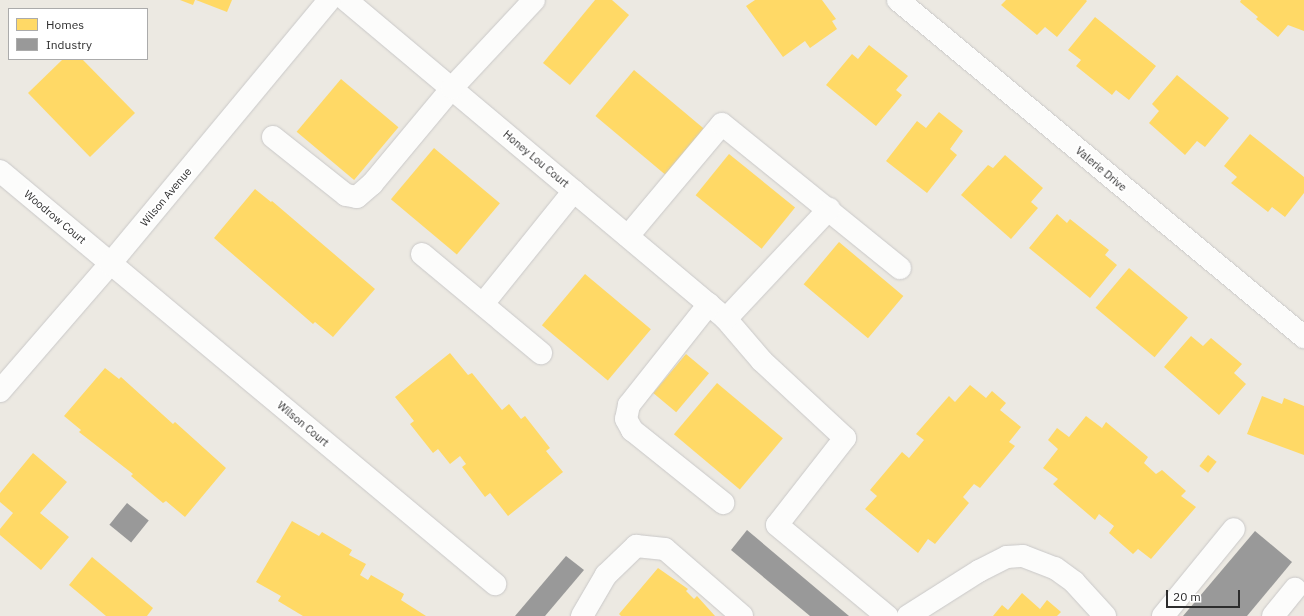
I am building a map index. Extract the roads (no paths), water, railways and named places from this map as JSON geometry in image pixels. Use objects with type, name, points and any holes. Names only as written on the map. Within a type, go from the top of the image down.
[{"type":"street","name":"Wilson Avenue","points":[[0,391],[110,264],[329,0]]},
{"type":"street","name":"Honey Lou Court","points":[[346,0],[726,318],[762,361],[845,438],[777,525],[887,616]]},
{"type":"street","points":[[274,137],[346,196],[356,197],[372,184],[452,88],[534,0]]},
{"type":"street","name":"Valerie Drive","points":[[898,0],[1304,337]]},
{"type":"street","points":[[628,236],[722,124],[829,209],[900,268]]},
{"type":"street","name":"Woodrow Court","points":[[0,170],[110,264]]},
{"type":"street","points":[[483,304],[574,191]]},
{"type":"street","points":[[726,318],[829,209]]},
{"type":"street","points":[[422,254],[541,353]]},
{"type":"street","name":"Wilson Court","points":[[110,264],[495,584]]},
{"type":"street","points":[[709,304],[629,405],[626,419],[632,430],[723,503]]},
{"type":"street","points":[[1163,616],[1234,530]]},
{"type":"street","points":[[582,616],[606,576],[636,546],[665,549],[742,616]]},
{"type":"street","points":[[908,616],[979,571],[1006,558],[1023,556],[1039,560],[1069,578],[1105,616]]},
{"type":"street","points":[[1273,616],[1295,589]]}]
